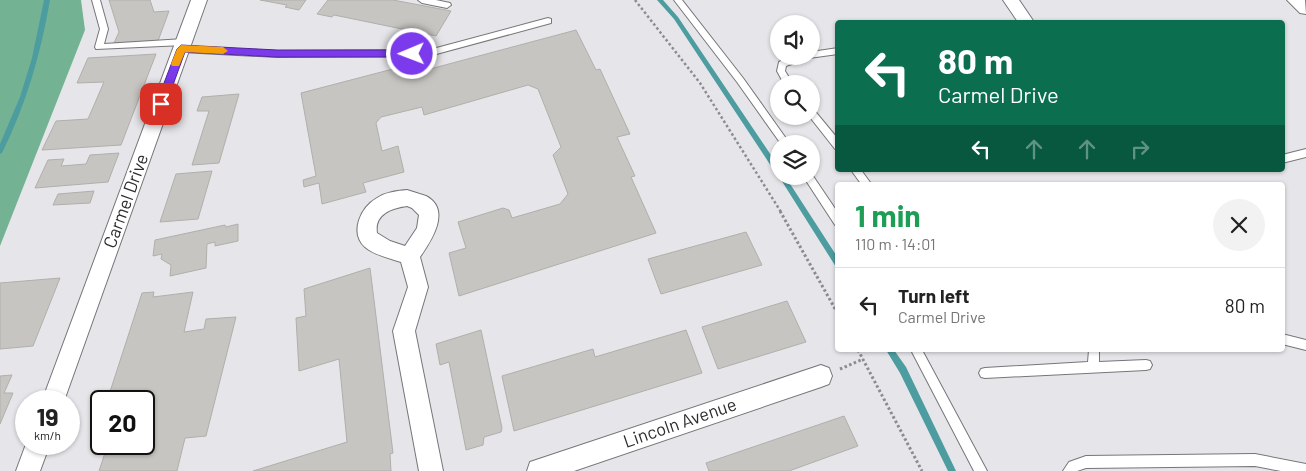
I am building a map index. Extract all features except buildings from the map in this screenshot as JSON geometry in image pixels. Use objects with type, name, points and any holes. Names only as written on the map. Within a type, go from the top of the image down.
[{"type":"street","name":"Carmel Drive","points":[[57,390],[199,0]]},
{"type":"street","points":[[1011,0],[1025,20]]},
{"type":"street","points":[[1295,0],[1306,9]]},
{"type":"street","points":[[409,256],[418,287],[404,331],[431,471]]},
{"type":"street","name":"Lincoln Avenue","points":[[539,471],[821,376]]},
{"type":"street","points":[[28,471],[34,455]]},
{"type":"lane","points":[[96,0],[104,28],[99,47],[182,46],[277,54],[429,53],[548,21]]},
{"type":"lane","points":[[422,0],[447,5]]},
{"type":"lane","points":[[678,0],[780,135]]},
{"type":"lane","points":[[820,54],[835,51]]},
{"type":"lane","points":[[820,123],[835,142]]},
{"type":"lane","points":[[1285,158],[1306,153]]},
{"type":"lane","points":[[814,185],[835,217]]},
{"type":"lane","points":[[1285,340],[1306,345]]},
{"type":"lane","points":[[917,352],[981,471]]},
{"type":"lane","points":[[1094,352],[1094,367]]},
{"type":"lane","points":[[985,373],[1146,365]]},
{"type":"lane","points":[[1069,471],[1073,466],[1086,462],[1255,460],[1306,470]]},
{"type":"path","points":[[635,0],[700,83],[770,194],[835,309]]},
{"type":"path","points":[[859,352],[922,471]]},
{"type":"green space","points":[[0,0],[81,0],[85,30],[0,246]]},
{"type":"waterway","points":[[0,151],[23,97],[40,38],[47,0]]},
{"type":"waterway","points":[[660,0],[676,18],[770,159]]},
{"type":"waterway","points":[[787,185],[835,260]]},
{"type":"waterway","points":[[891,352],[903,370],[952,471]]},
{"type":"slow traffic","points":[[176,64],[181,49],[223,51]]},
{"type":"route","points":[[161,104],[181,49],[277,54],[412,54]]}]
